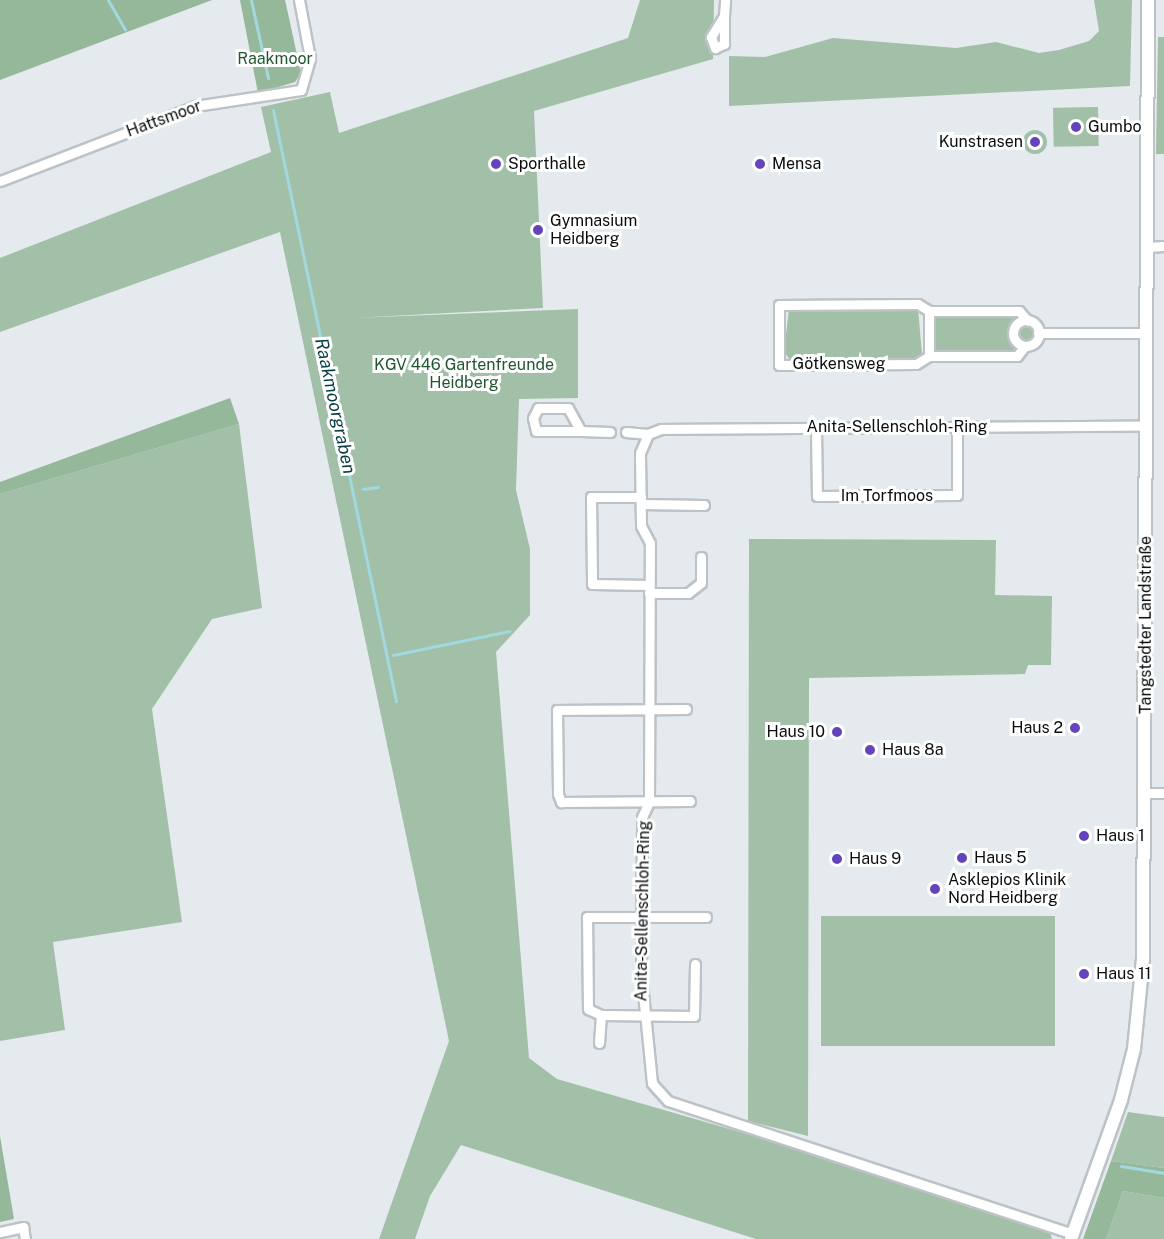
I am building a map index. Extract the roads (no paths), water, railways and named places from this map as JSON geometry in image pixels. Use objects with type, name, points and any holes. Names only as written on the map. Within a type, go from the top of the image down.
[{"type":"street","name":"Hattsmoor","points":[[0,181],[195,106],[293,94],[308,81],[310,58],[299,0]]},
{"type":"street","points":[[724,16],[725,0]]},
{"type":"street","name":"Tangstedter Landstraße","points":[[1072,1236],[1134,1049],[1143,959],[1146,793],[1148,0]]},
{"type":"street","points":[[1146,246],[1164,246]]},
{"type":"street","name":"Götkensweg","points":[[1025,346],[1017,356],[929,356],[916,364],[779,364],[778,305],[918,303],[929,311],[1019,311],[1028,321]]},
{"type":"street","points":[[929,311],[929,356]]},
{"type":"street","points":[[1038,333],[1028,321],[1013,332],[1025,346],[1038,333],[1146,333]]},
{"type":"street","points":[[581,431],[568,408],[538,408],[533,418],[536,431],[610,432]]},
{"type":"street","name":"Im Torfmoos","points":[[816,428],[817,496],[912,496],[957,495],[957,426]]},
{"type":"street","name":"Anita-Sellenschloh-Ring","points":[[626,432],[648,434],[661,429],[1147,426]]},
{"type":"street","name":"Anita-Sellenschloh-Ring","points":[[648,434],[640,453],[641,526],[650,543],[649,802],[642,817],[641,916],[642,1015],[649,1028],[652,1083],[668,1101],[1072,1236]]},
{"type":"street","points":[[701,557],[701,584],[688,593],[592,584],[591,496],[704,505]]},
{"type":"street","points":[[686,709],[557,710],[561,802],[690,801]]},
{"type":"street","points":[[1146,793],[1164,793]]},
{"type":"street","points":[[695,964],[694,1016],[601,1015],[588,1009],[587,917],[706,917]]},
{"type":"street","points":[[599,1043],[601,1015]]},
{"type":"street","points":[[0,1232],[23,1227],[25,1239]]},
{"type":"waterway","points":[[108,0],[125,29]]},
{"type":"waterway","name":"Raakmoorgraben","points":[[251,0],[268,78]]},
{"type":"waterway","name":"Raakmoorgraben","points":[[273,110],[396,701]]},
{"type":"waterway","points":[[363,489],[378,487]]},
{"type":"waterway","points":[[393,655],[510,631]]},
{"type":"waterway","points":[[1121,1166],[1164,1173]]},
{"type":"place","name":"Gumbo","points":[[1076,127]]},
{"type":"place","name":"Kunstrasen","points":[[1035,142]]},
{"type":"place","name":"Sporthalle","points":[[496,164]]},
{"type":"place","name":"Mensa","points":[[760,164]]},
{"type":"place","name":"Gymnasium Heidberg","points":[[538,230]]},
{"type":"place","name":"Haus 2","points":[[1075,728]]},
{"type":"place","name":"Haus 10","points":[[837,732]]},
{"type":"place","name":"Haus 8a","points":[[870,750]]},
{"type":"place","name":"Haus 1","points":[[1084,836]]},
{"type":"place","name":"Haus 5","points":[[962,858]]},
{"type":"place","name":"Haus 9","points":[[837,859]]},
{"type":"place","name":"Asklepios Klinik Nord Heidberg","points":[[935,889]]},
{"type":"place","name":"Haus 11","points":[[1084,974]]},
{"type":"park label","name":"Raakmoor","points":[[275,59]]},
{"type":"park label","name":"KGV 446 Gartenfreunde Heidberg","points":[[464,374]]}]
